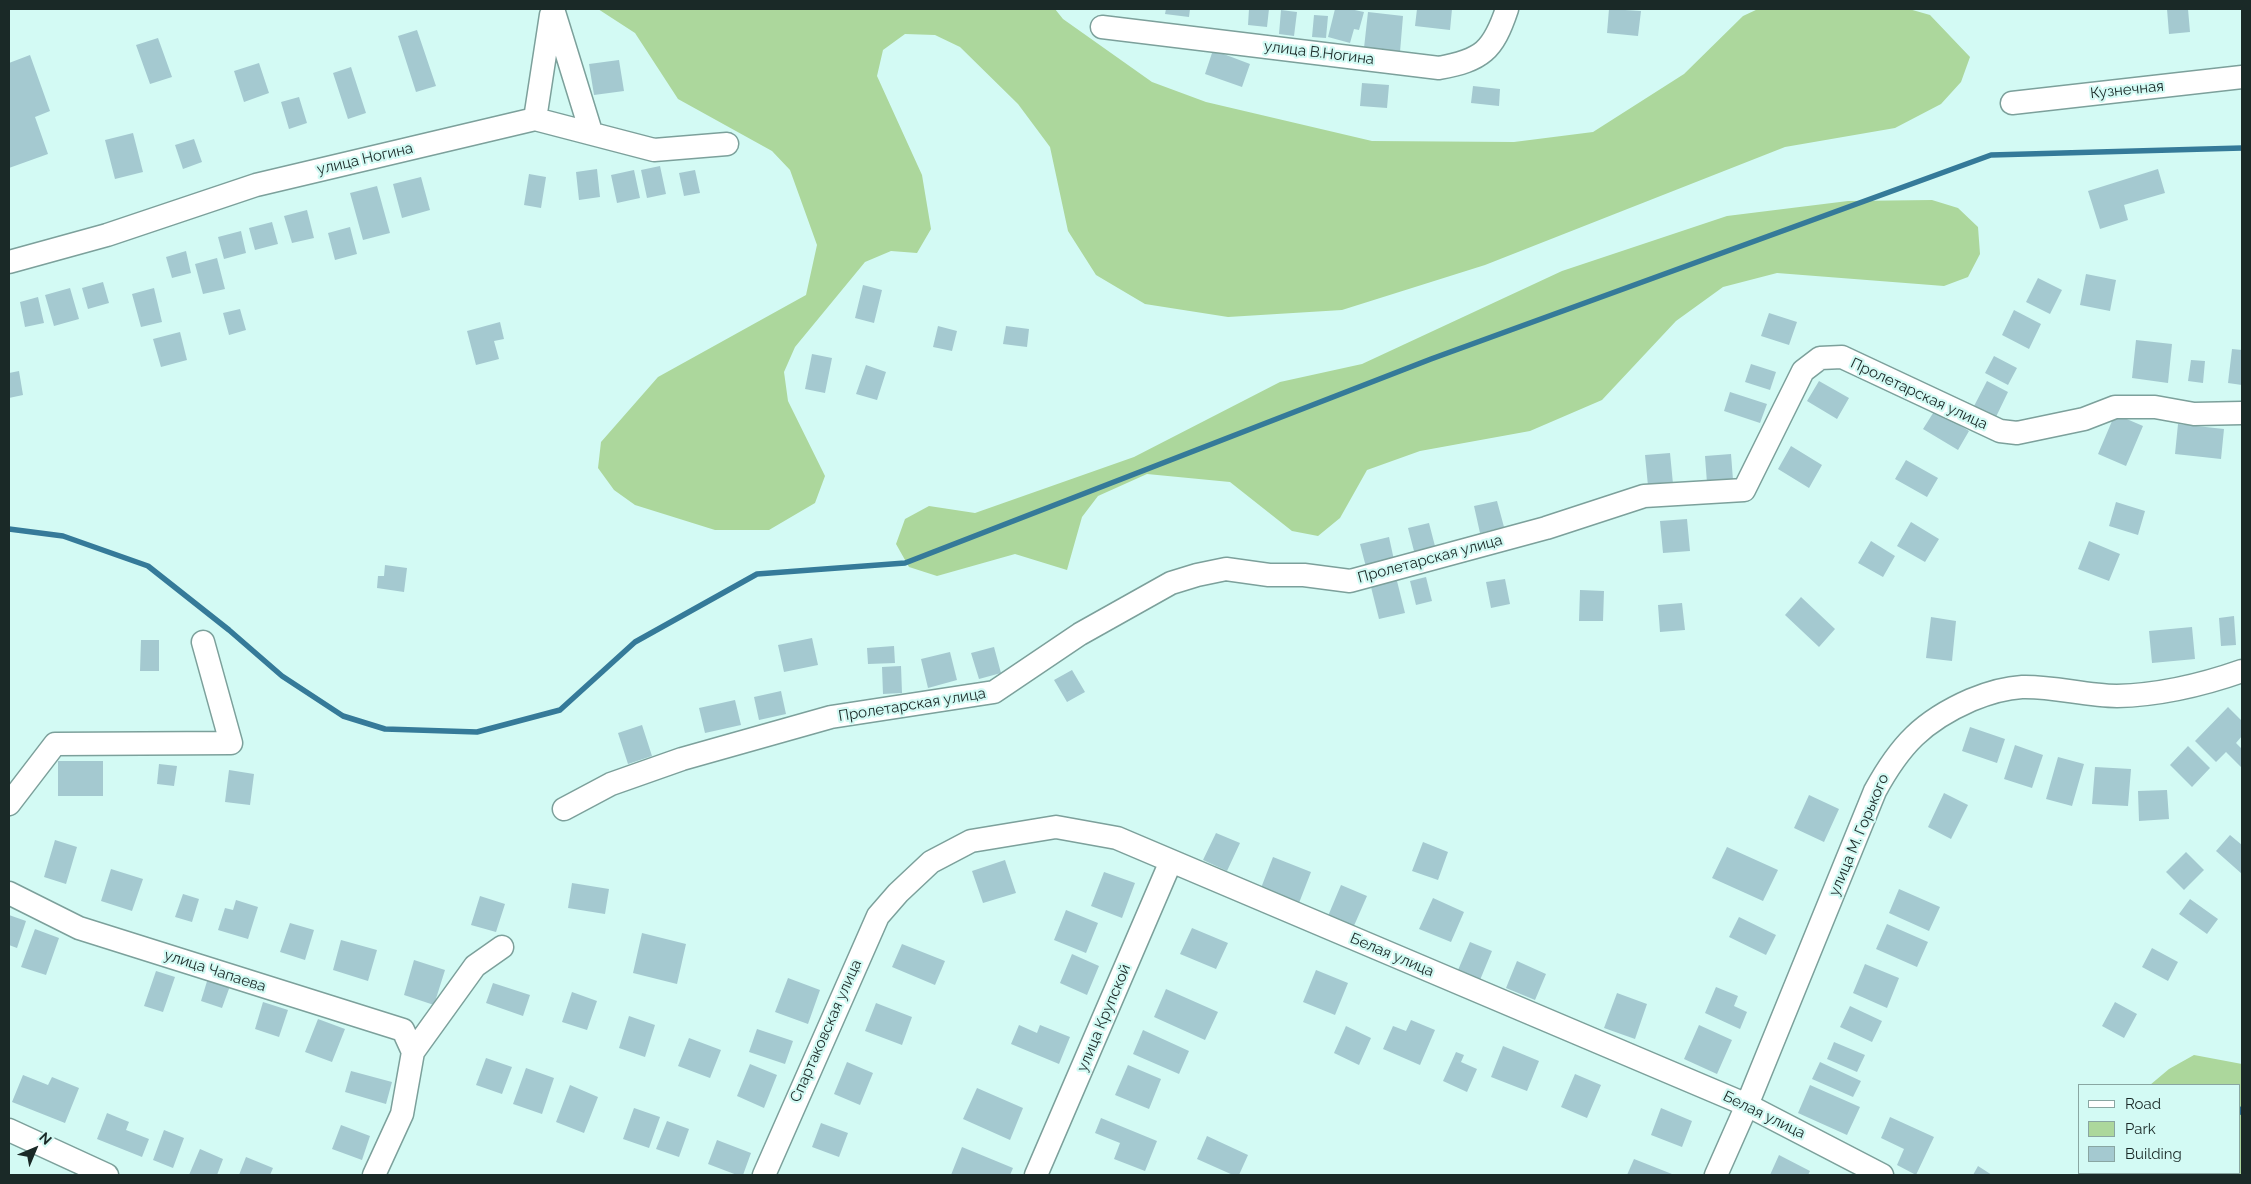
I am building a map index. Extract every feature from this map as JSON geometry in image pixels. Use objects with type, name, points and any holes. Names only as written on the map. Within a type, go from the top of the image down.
[{"type":"street","points":[[536,119],[552,9]]},
{"type":"street","points":[[552,9],[590,132]]},
{"type":"street","name":"улица В.Ногина","points":[[1102,27],[1439,68],[1461,63],[1482,54],[1500,31],[1507,9]]},
{"type":"street","name":"Кузнечная","points":[[2012,102],[2242,77]]},
{"type":"street","name":"улица Ногина","points":[[9,262],[107,235],[256,185],[536,119],[654,150],[727,144]]},
{"type":"street","name":"Пролетарская улица","points":[[564,809],[611,784],[673,762],[831,717],[994,692],[1080,634],[1171,583],[1197,575],[1226,569],[1269,575],[1304,575],[1350,581],[1546,528],[1644,496],[1744,490],[1803,371],[1820,358],[1842,357],[2000,431],[2017,433],[2084,419],[2115,407],[2155,407],[2194,414],[2242,413]]},
{"type":"street","points":[[9,804],[55,744],[231,743],[203,642]]},
{"type":"street","name":"улица М. Горького","points":[[1716,1175],[1747,1106],[1875,791],[1889,764],[1928,722],[1953,708],[1990,692],[2022,687],[2115,696],[2169,691],[2242,671]]},
{"type":"street","name":"Белая улица","points":[[898,893],[931,862],[970,841],[1056,827],[1117,838],[1747,1106],[1882,1175]]},
{"type":"street","name":"улица Крупской","points":[[1036,1175],[1171,861]]},
{"type":"street","name":"улица Чапаева","points":[[9,893],[79,928],[403,1030],[413,1052]]},
{"type":"street","name":"Спартаковская улица","points":[[764,1175],[863,947],[878,916],[898,893]]},
{"type":"street","points":[[374,1175],[402,1114],[413,1052],[475,966],[502,947]]},
{"type":"street","points":[[9,1130],[107,1175]]},
{"type":"green space","points":[[598,9],[1055,9],[1063,19],[1152,82],[1206,102],[1372,141],[1514,142],[1593,132],[1684,74],[1743,16],[1758,9],[1909,9],[1930,15],[1970,57],[1961,82],[1941,104],[1895,128],[1785,147],[1485,265],[1342,310],[1228,317],[1145,304],[1096,275],[1068,231],[1050,147],[1018,104],[960,47],[935,35],[905,34],[883,50],[877,76],[922,175],[931,229],[917,253],[891,251],[865,262],[795,347],[784,372],[788,401],[825,476],[815,503],[769,530],[715,530],[635,505],[614,490],[598,468],[601,442],[658,377],[806,295],[817,245],[790,170],[772,151],[678,99],[635,33]]},
{"type":"green space","points":[[1932,200],[1958,208],[1978,227],[1980,254],[1968,277],[1944,286],[1777,273],[1723,287],[1676,321],[1602,400],[1530,431],[1420,451],[1367,470],[1340,518],[1318,536],[1292,531],[1230,482],[1147,474],[1098,496],[1082,517],[1067,570],[1015,554],[937,576],[909,567],[896,544],[905,519],[929,506],[975,513],[1134,457],[1280,382],[1362,364],[1562,271],[1727,216],[1848,201]]},
{"type":"green space","points":[[2194,1055],[2242,1064],[2242,1175],[2100,1175],[2241,1174],[2241,1084],[2151,1084],[2169,1069]]},
{"type":"building","points":[[1166,9],[1190,9],[1189,17],[1165,14]]},
{"type":"building","points":[[1249,9],[1269,9],[1267,27],[1248,25]]},
{"type":"building","points":[[1335,9],[1350,9],[1364,12],[1359,30],[1354,29],[1350,43],[1328,37]]},
{"type":"building","points":[[1417,9],[1452,9],[1450,30],[1415,26]]},
{"type":"building","points":[[1609,9],[1641,11],[1638,36],[1607,33]]},
{"type":"building","points":[[2167,9],[2188,9],[2190,32],[2169,34]]},
{"type":"building","points":[[1281,10],[1297,12],[1294,36],[1279,34]]},
{"type":"building","points":[[1368,12],[1403,16],[1400,52],[1364,48]]},
{"type":"building","points":[[1314,15],[1328,16],[1326,38],[1312,37]]},
{"type":"building","points":[[417,30],[436,86],[416,92],[398,36]]},
{"type":"building","points":[[158,38],[172,77],[150,84],[136,45]]},
{"type":"building","points":[[1213,50],[1250,64],[1242,87],[1205,74]]},
{"type":"building","points":[[30,55],[50,111],[35,117],[48,154],[9,168],[9,63]]},
{"type":"building","points":[[619,60],[624,91],[594,95],[589,64]]},
{"type":"building","points":[[259,63],[269,93],[244,102],[234,71]]},
{"type":"building","points":[[351,67],[366,113],[348,119],[333,73]]},
{"type":"building","points":[[1362,83],[1389,85],[1387,108],[1360,106]]},
{"type":"building","points":[[1473,86],[1500,89],[1499,106],[1471,103]]},
{"type":"building","points":[[299,97],[307,123],[289,129],[281,102]]},
{"type":"building","points":[[133,133],[143,172],[115,179],[105,140]]},
{"type":"building","points":[[194,139],[202,162],[183,169],[175,145]]},
{"type":"building","points":[[660,166],[666,194],[647,198],[641,170]]},
{"type":"building","points":[[597,169],[600,197],[579,200],[576,172]]},
{"type":"building","points":[[2158,169],[2165,193],[2124,205],[2128,220],[2100,229],[2088,191]]},
{"type":"building","points":[[634,170],[640,198],[617,203],[611,175]]},
{"type":"building","points":[[695,170],[700,193],[684,196],[679,173]]},
{"type":"building","points":[[529,174],[546,177],[541,208],[524,205]]},
{"type":"building","points":[[421,177],[430,210],[402,218],[393,184]]},
{"type":"building","points":[[377,186],[390,233],[363,240],[350,193]]},
{"type":"building","points":[[307,210],[314,238],[292,243],[284,216]]},
{"type":"building","points":[[272,222],[278,244],[255,250],[249,228]]},
{"type":"building","points":[[350,227],[357,254],[335,260],[328,233]]},
{"type":"building","points":[[241,231],[246,253],[224,259],[218,237]]},
{"type":"building","points":[[186,251],[191,273],[172,278],[166,257]]},
{"type":"building","points":[[217,258],[225,289],[203,294],[195,264]]},
{"type":"building","points":[[2086,274],[2116,280],[2110,311],[2080,305]]},
{"type":"building","points":[[2038,278],[2062,290],[2050,314],[2026,302]]},
{"type":"building","points":[[103,282],[109,303],[88,309],[82,288]]},
{"type":"building","points":[[863,285],[882,290],[874,323],[855,318]]},
{"type":"building","points":[[70,288],[79,319],[54,326],[45,295]]},
{"type":"building","points":[[154,288],[162,322],[141,327],[132,294]]},
{"type":"building","points":[[38,297],[44,323],[25,327],[20,302]]},
{"type":"building","points":[[240,309],[246,330],[229,335],[223,313]]},
{"type":"building","points":[[2014,310],[2041,324],[2029,349],[2002,335]]},
{"type":"building","points":[[1769,313],[1797,322],[1789,345],[1761,336]]},
{"type":"building","points":[[500,322],[504,339],[494,341],[499,359],[476,365],[467,331]]},
{"type":"building","points":[[938,326],[957,331],[952,351],[933,347]]},
{"type":"building","points":[[1006,326],[1029,329],[1027,347],[1003,344]]},
{"type":"building","points":[[180,332],[187,360],[161,367],[153,339]]},
{"type":"building","points":[[2136,340],[2172,344],[2168,383],[2132,378]]},
{"type":"building","points":[[2232,349],[2242,350],[2242,385],[2228,383]]},
{"type":"building","points":[[812,354],[832,358],[825,393],[805,389]]},
{"type":"building","points":[[1994,356],[2017,368],[2008,385],[1985,373]]},
{"type":"building","points":[[2191,360],[2205,361],[2203,383],[2188,381]]},
{"type":"building","points":[[1751,364],[1776,372],[1770,390],[1745,382]]},
{"type":"building","points":[[866,365],[886,372],[877,400],[856,394]]},
{"type":"building","points":[[19,371],[23,395],[9,398],[9,373]]},
{"type":"building","points":[[1819,381],[1849,398],[1837,419],[1807,401]]},
{"type":"building","points":[[1987,381],[2008,392],[1994,421],[1972,410]]},
{"type":"building","points":[[1730,392],[1767,404],[1760,423],[1724,411]]},
{"type":"building","points":[[1935,410],[1969,431],[1958,450],[1923,429]]},
{"type":"building","points":[[2115,414],[2143,426],[2126,466],[2098,454]]},
{"type":"building","points":[[2178,424],[2224,429],[2221,459],[2175,454]]},
{"type":"building","points":[[1791,446],[1822,465],[1809,488],[1778,469]]},
{"type":"building","points":[[1670,453],[1673,484],[1648,486],[1645,455]]},
{"type":"building","points":[[1731,454],[1733,480],[1707,483],[1705,456]]},
{"type":"building","points":[[1906,460],[1938,478],[1927,497],[1895,479]]},
{"type":"building","points":[[1497,501],[1504,527],[1480,533],[1474,506]]},
{"type":"building","points":[[2116,502],[2145,511],[2138,535],[2109,526]]},
{"type":"building","points":[[1687,519],[1690,551],[1663,553],[1660,521]]},
{"type":"building","points":[[1911,522],[1939,539],[1925,562],[1897,546]]},
{"type":"building","points":[[1429,523],[1436,550],[1415,555],[1408,528]]},
{"type":"building","points":[[1389,537],[1394,560],[1366,567],[1360,544]]},
{"type":"building","points":[[1871,541],[1895,556],[1883,577],[1858,563]]},
{"type":"building","points":[[2089,541],[2120,554],[2109,581],[2078,569]]},
{"type":"building","points":[[385,565],[407,568],[404,592],[377,588],[378,576],[384,576]]},
{"type":"building","points":[[1396,577],[1405,613],[1379,619],[1370,583]]},
{"type":"building","points":[[1426,577],[1432,601],[1416,605],[1410,581]]},
{"type":"building","points":[[1505,579],[1510,604],[1491,608],[1486,582]]},
{"type":"building","points":[[1580,590],[1604,591],[1603,621],[1579,621]]},
{"type":"building","points":[[1801,597],[1835,629],[1819,647],[1785,615]]},
{"type":"building","points":[[1682,603],[1685,630],[1660,632],[1658,605]]},
{"type":"building","points":[[2234,616],[2236,645],[2221,646],[2219,618]]},
{"type":"building","points":[[1931,617],[1956,621],[1952,661],[1926,658]]},
{"type":"building","points":[[2192,627],[2195,659],[2152,663],[2149,631]]},
{"type":"building","points":[[812,638],[818,665],[784,672],[778,645]]},
{"type":"building","points":[[141,640],[159,640],[159,671],[140,671]]},
{"type":"building","points":[[894,646],[895,663],[868,664],[867,648]]},
{"type":"building","points":[[994,647],[1001,673],[979,679],[971,653]]},
{"type":"building","points":[[950,652],[957,680],[928,688],[921,659]]},
{"type":"building","points":[[901,666],[902,693],[883,694],[882,667]]},
{"type":"building","points":[[1072,670],[1085,692],[1067,702],[1054,680]]},
{"type":"building","points":[[781,691],[786,714],[759,720],[754,697]]},
{"type":"building","points":[[735,700],[741,725],[705,733],[699,708]]},
{"type":"building","points":[[2228,707],[2242,721],[2242,736],[2236,743],[2242,749],[2241,767],[2226,752],[2216,762],[2195,741]]},
{"type":"building","points":[[642,725],[652,756],[628,764],[618,733]]},
{"type":"building","points":[[1970,727],[2005,739],[1997,763],[1962,751]]},
{"type":"building","points":[[2015,745],[2043,755],[2032,788],[2004,779]]},
{"type":"building","points":[[2188,746],[2210,768],[2192,787],[2170,765]]},
{"type":"building","points":[[2058,757],[2084,764],[2072,806],[2046,799]]},
{"type":"building","points":[[58,761],[103,761],[103,796],[58,796]]},
{"type":"building","points":[[159,764],[177,766],[174,786],[157,784]]},
{"type":"building","points":[[2095,767],[2131,769],[2128,806],[2092,804]]},
{"type":"building","points":[[229,770],[254,774],[250,805],[225,802]]},
{"type":"building","points":[[2167,790],[2169,819],[2139,821],[2138,791]]},
{"type":"building","points":[[1944,793],[1968,805],[1951,839],[1928,827]]},
{"type":"building","points":[[1809,795],[1839,809],[1824,842],[1794,828]]},
{"type":"building","points":[[1216,833],[1240,843],[1227,871],[1203,860]]},
{"type":"building","points":[[2230,835],[2242,845],[2242,874],[2216,851]]},
{"type":"building","points":[[55,840],[77,847],[66,884],[44,877]]},
{"type":"building","points":[[1423,842],[1448,852],[1438,880],[1412,871]]},
{"type":"building","points":[[1727,847],[1778,870],[1763,901],[1712,878]]},
{"type":"building","points":[[2186,852],[2204,870],[2184,890],[2166,872]]},
{"type":"building","points":[[1273,857],[1311,872],[1299,903],[1261,888]]},
{"type":"building","points":[[1005,860],[1016,893],[983,903],[972,871]]},
{"type":"building","points":[[111,869],[143,879],[132,911],[101,901]]},
{"type":"building","points":[[1104,872],[1135,883],[1122,918],[1091,906]]},
{"type":"building","points":[[572,883],[609,889],[605,914],[568,908]]},
{"type":"building","points":[[1341,885],[1367,896],[1353,928],[1328,916]]},
{"type":"building","points":[[1899,889],[1940,907],[1929,931],[1889,913]]},
{"type":"building","points":[[183,894],[199,899],[192,922],[175,917]]},
{"type":"building","points":[[480,896],[505,904],[496,932],[471,925]]},
{"type":"building","points":[[1433,898],[1464,912],[1451,942],[1419,929]]},
{"type":"building","points":[[2190,899],[2218,919],[2207,934],[2179,914]]},
{"type":"building","points":[[236,900],[258,907],[248,939],[218,930],[225,908],[233,910]]},
{"type":"building","points":[[1066,910],[1098,923],[1086,953],[1054,940]]},
{"type":"building","points":[[9,915],[26,921],[17,948],[9,945]]},
{"type":"building","points":[[1739,917],[1776,935],[1766,955],[1729,937]]},
{"type":"building","points":[[290,923],[314,930],[305,960],[280,952]]},
{"type":"building","points":[[1887,924],[1928,942],[1917,967],[1876,949]]},
{"type":"building","points":[[1192,928],[1228,943],[1216,969],[1180,954]]},
{"type":"building","points":[[35,929],[59,938],[46,975],[21,967]]},
{"type":"building","points":[[642,933],[686,944],[677,984],[633,973]]},
{"type":"building","points":[[341,940],[377,950],[368,981],[333,970]]},
{"type":"building","points":[[1470,942],[1492,951],[1480,980],[1458,970]]},
{"type":"building","points":[[902,944],[945,961],[935,985],[892,967]]},
{"type":"building","points":[[2152,948],[2178,962],[2168,981],[2142,967]]},
{"type":"building","points":[[1072,954],[1099,966],[1087,995],[1060,983]]},
{"type":"building","points":[[414,960],[445,970],[434,1005],[404,995]]},
{"type":"building","points":[[1517,961],[1546,974],[1535,1000],[1506,988]]},
{"type":"building","points":[[1865,964],[1899,978],[1887,1008],[1853,993]]},
{"type":"building","points":[[1316,970],[1348,983],[1335,1015],[1303,1002]]},
{"type":"building","points":[[156,971],[175,977],[163,1012],[144,1006]]},
{"type":"building","points":[[208,978],[230,986],[222,1008],[201,1001]]},
{"type":"building","points":[[788,978],[820,990],[808,1024],[775,1012]]},
{"type":"building","points":[[493,983],[530,995],[523,1016],[486,1003]]},
{"type":"building","points":[[1716,987],[1738,996],[1734,1006],[1747,1012],[1740,1029],[1705,1013]]},
{"type":"building","points":[[1166,989],[1218,1012],[1205,1040],[1154,1017]]},
{"type":"building","points":[[572,992],[597,1001],[587,1030],[562,1022]]},
{"type":"building","points":[[1617,993],[1647,1004],[1635,1039],[1604,1028]]},
{"type":"building","points":[[263,1002],[288,1010],[279,1037],[255,1029]]},
{"type":"building","points":[[2115,1002],[2137,1014],[2124,1038],[2102,1026]]},
{"type":"building","points":[[876,1003],[912,1017],[902,1045],[865,1031]]},
{"type":"building","points":[[1850,1006],[1882,1021],[1872,1042],[1840,1027]]},
{"type":"building","points":[[629,1016],[655,1025],[645,1057],[619,1048]]},
{"type":"building","points":[[318,1019],[345,1029],[332,1062],[305,1052]]},
{"type":"building","points":[[1411,1020],[1435,1030],[1420,1065],[1383,1049],[1393,1026],[1406,1031]]},
{"type":"building","points":[[1019,1025],[1037,1033],[1040,1025],[1070,1037],[1059,1064],[1011,1044]]},
{"type":"building","points":[[1699,1025],[1732,1040],[1717,1074],[1684,1059]]},
{"type":"building","points":[[1346,1026],[1371,1038],[1359,1065],[1334,1053]]},
{"type":"building","points":[[757,1029],[793,1041],[785,1064],[749,1052]]},
{"type":"building","points":[[1143,1030],[1189,1051],[1179,1074],[1133,1054]]},
{"type":"building","points":[[689,1038],[721,1050],[710,1078],[678,1066]]},
{"type":"building","points":[[1834,1042],[1865,1055],[1857,1072],[1827,1059]]},
{"type":"building","points":[[1503,1046],[1539,1061],[1527,1091],[1491,1077]]},
{"type":"building","points":[[1456,1052],[1464,1055],[1461,1062],[1477,1069],[1467,1092],[1443,1081]]},
{"type":"building","points":[[486,1058],[512,1067],[502,1094],[476,1085]]},
{"type":"building","points":[[847,1062],[873,1073],[860,1105],[834,1094]]},
{"type":"building","points":[[1820,1062],[1861,1081],[1853,1097],[1812,1079]]},
{"type":"building","points":[[750,1064],[777,1075],[764,1108],[737,1096]]},
{"type":"building","points":[[1128,1065],[1161,1079],[1149,1109],[1115,1095]]},
{"type":"building","points":[[526,1068],[554,1078],[542,1114],[513,1104]]},
{"type":"building","points":[[351,1071],[392,1082],[386,1104],[345,1092]]},
{"type":"building","points":[[1575,1074],[1601,1085],[1587,1118],[1561,1107]]},
{"type":"building","points":[[23,1075],[48,1085],[52,1077],[79,1088],[65,1123],[12,1102]]},
{"type":"building","points":[[570,1085],[598,1097],[584,1133],[556,1122]]},
{"type":"building","points":[[1810,1085],[1860,1107],[1847,1135],[1798,1113]]},
{"type":"building","points":[[977,1088],[1023,1108],[1010,1140],[963,1119]]},
{"type":"building","points":[[634,1108],[660,1117],[649,1148],[623,1139]]},
{"type":"building","points":[[1661,1108],[1692,1121],[1682,1147],[1651,1135]]},
{"type":"building","points":[[107,1113],[129,1122],[126,1130],[149,1139],[142,1157],[97,1139]]},
{"type":"building","points":[[1890,1117],[1934,1137],[1916,1175],[1897,1165],[1904,1149],[1881,1138]]},
{"type":"building","points":[[1101,1118],[1157,1141],[1145,1171],[1114,1159],[1120,1143],[1095,1133]]},
{"type":"building","points":[[667,1121],[689,1129],[679,1157],[656,1149]]},
{"type":"building","points":[[821,1123],[848,1133],[839,1157],[812,1147]]},
{"type":"building","points":[[341,1125],[370,1136],[362,1160],[332,1149]]},
{"type":"building","points":[[164,1130],[184,1138],[173,1168],[153,1160]]},
{"type":"building","points":[[1207,1136],[1248,1155],[1239,1175],[1233,1175],[1197,1159]]},
{"type":"building","points":[[717,1140],[751,1153],[743,1175],[737,1175],[708,1164]]},
{"type":"building","points":[[962,1147],[1013,1168],[1010,1175],[951,1175]]},
{"type":"building","points":[[200,1149],[223,1159],[217,1175],[189,1175]]},
{"type":"building","points":[[1779,1155],[1810,1171],[1808,1175],[1770,1175]]},
{"type":"building","points":[[246,1157],[273,1168],[270,1175],[239,1175]]},
{"type":"building","points":[[1634,1159],[1672,1174],[1672,1175],[1627,1175]]},
{"type":"building","points":[[1978,1166],[1992,1175],[1973,1175]]},
{"type":"waterway","points":[[9,529],[63,536],[148,566],[229,630],[282,676],[343,716],[385,729],[477,732],[560,710],[635,642],[757,574],[905,563],[1431,359],[1991,155],[2242,148]]}]
